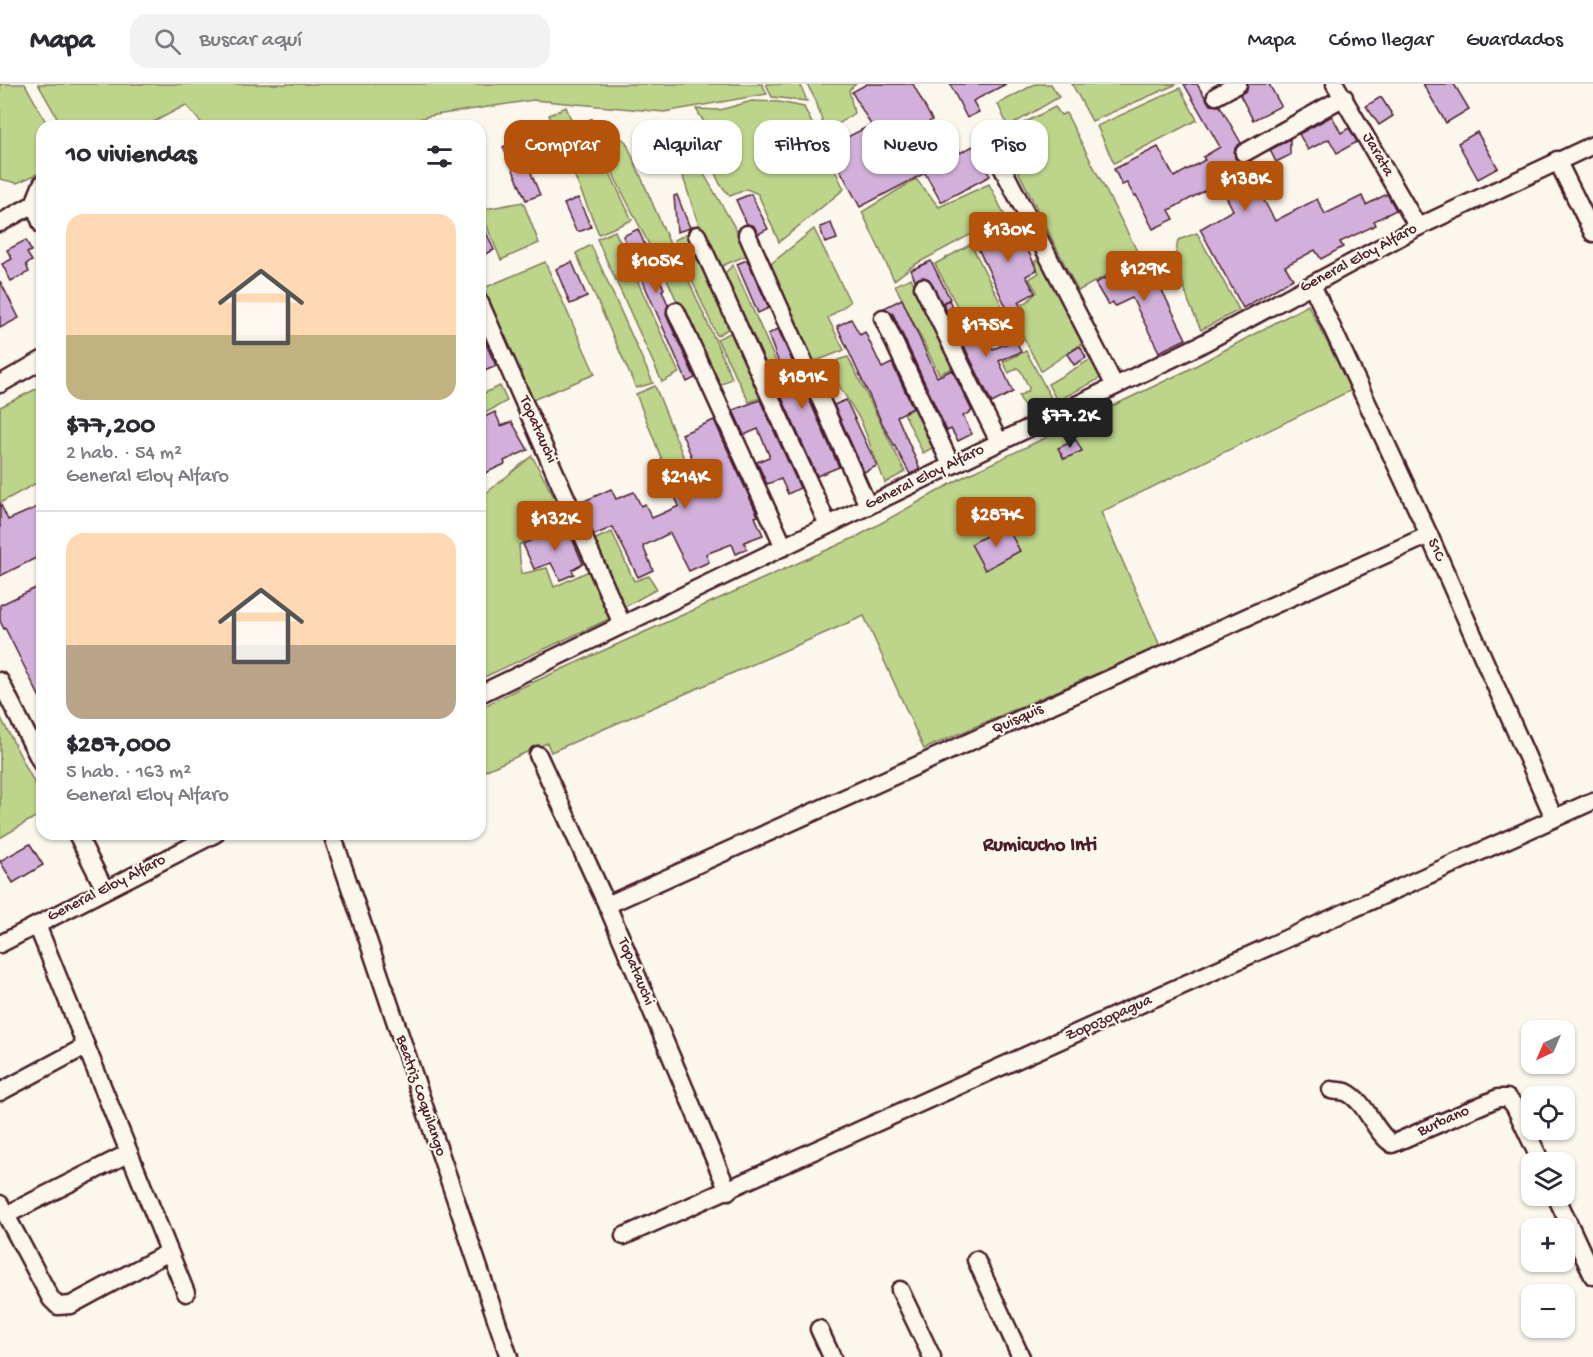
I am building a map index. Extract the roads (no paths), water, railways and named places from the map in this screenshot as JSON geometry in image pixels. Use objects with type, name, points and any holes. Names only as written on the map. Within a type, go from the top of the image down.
[{"type":"street","points":[[1216,96],[1238,84]]},
{"type":"street","points":[[1244,153],[1340,91]]},
{"type":"street","name":"Jarata","points":[[1340,91],[1418,227]]},
{"type":"street","name":"General Eloy Alfaro","points":[[486,691],[1200,345],[1418,227],[1593,145]]},
{"type":"street","points":[[1557,160],[1593,233]]},
{"type":"street","points":[[1006,174],[1115,386]]},
{"type":"street","points":[[0,224],[34,204],[36,199]]},
{"type":"street","points":[[34,204],[36,209]]},
{"type":"street","points":[[747,234],[868,506]]},
{"type":"street","points":[[697,235],[828,525]]},
{"type":"street","name":"S1C","points":[[1312,285],[1429,535],[1554,818]]},
{"type":"street","points":[[923,287],[999,442]]},
{"type":"street","points":[[676,311],[784,546]]},
{"type":"street","name":"Topatauchi","points":[[486,317],[622,624]]},
{"type":"street","points":[[883,318],[951,465]]},
{"type":"street","points":[[0,384],[36,363]]},
{"type":"street","name":"Quisquis","points":[[607,905],[1429,535]]},
{"type":"street","points":[[0,681],[36,752]]},
{"type":"street","name":"Topatauchi","points":[[538,755],[607,905],[728,1191]]},
{"type":"street","name":"Zopozopagua","points":[[624,1236],[1593,801]]},
{"type":"street","points":[[80,840],[105,890]]},
{"type":"street","name":"General Eloy Alfaro","points":[[0,944],[203,840]]},
{"type":"street","name":"Beatriz Coquilango","points":[[334,840],[509,1357]]},
{"type":"street","points":[[37,925],[186,1293]]},
{"type":"street","points":[[0,1092],[86,1046]]},
{"type":"street","name":"Burbano","points":[[1331,1090],[1345,1092],[1354,1099],[1384,1138],[1392,1144],[1498,1098],[1507,1098],[1515,1105],[1536,1152]]},
{"type":"street","points":[[129,1153],[3,1210],[51,1299],[58,1306],[71,1305],[169,1252]]},
{"type":"street","points":[[1561,1206],[1593,1276]]},
{"type":"street","points":[[976,1260],[1021,1357]]},
{"type":"street","points":[[900,1290],[932,1357]]},
{"type":"street","points":[[819,1329],[832,1357]]},
{"type":"district","name":"Rumicucho Inti","points":[[1040,846]]}]
